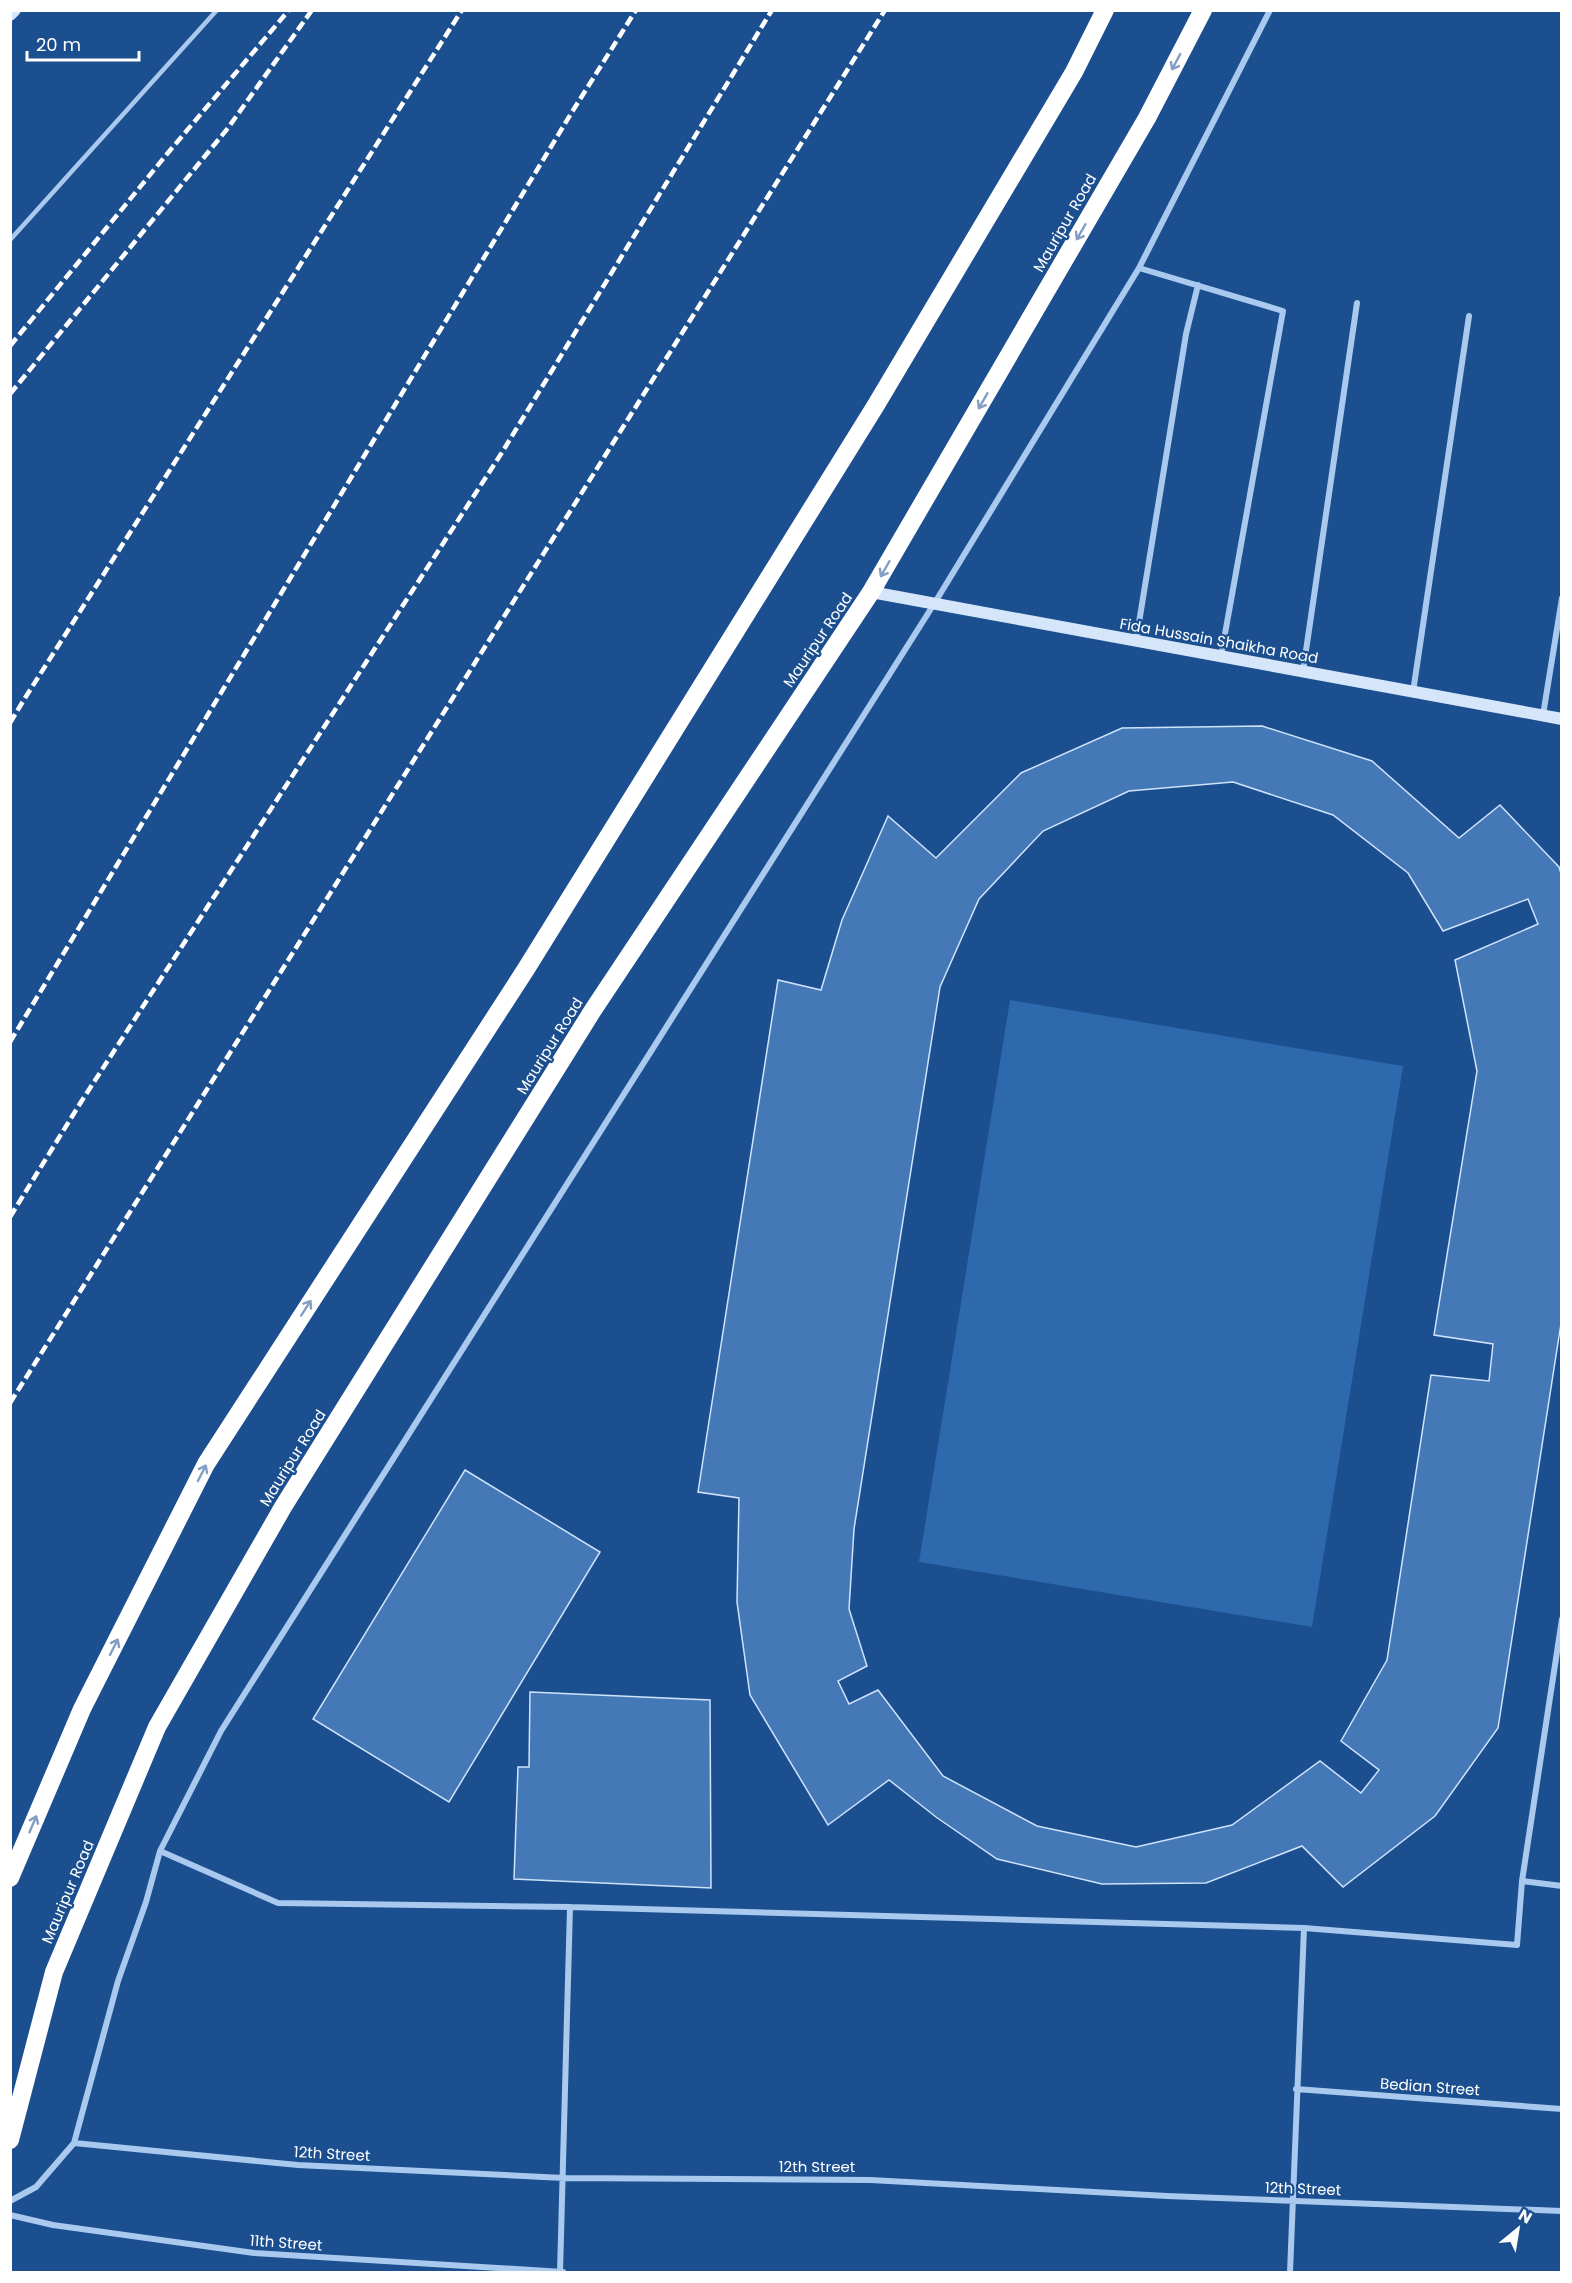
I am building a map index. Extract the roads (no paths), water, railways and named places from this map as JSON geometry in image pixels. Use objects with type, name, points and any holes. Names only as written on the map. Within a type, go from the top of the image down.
[{"type":"highway","points":[[10,1878],[82,1709],[206,1464],[526,969],[876,405],[1074,72],[1105,10]]},
{"type":"highway","name":"Mauripur Road","points":[[10,2140],[54,1972],[157,1727],[284,1507],[593,1010],[872,592],[1148,118],[1203,10]]},
{"type":"street","points":[[10,15],[15,10]]},
{"type":"street","points":[[10,2201],[36,2187],[74,2143],[118,1981],[146,1902],[160,1851],[222,1731],[934,604],[1139,268],[1270,10]]},
{"type":"street","points":[[1139,268],[1283,311],[1221,656]]},
{"type":"street","points":[[1136,641],[1186,334],[1198,285]]},
{"type":"street","points":[[1303,671],[1357,303]]},
{"type":"street","points":[[1413,692],[1469,316]]},
{"type":"street","name":"Fida Hussain Shaikha Road","points":[[872,592],[1562,719]]},
{"type":"street","points":[[1543,716],[1562,598]]},
{"type":"street","points":[[160,1851],[278,1902],[570,1907],[1304,1928],[1517,1945],[1522,1881],[1562,1619]]},
{"type":"street","points":[[1522,1881],[1562,1886]]},
{"type":"street","points":[[561,2272],[570,1907]]},
{"type":"street","points":[[1290,2272],[1304,1928]]},
{"type":"street","name":"Bedian Street","points":[[1296,2089],[1562,2109]]},
{"type":"street","name":"12th Street","points":[[74,2143],[298,2165],[564,2178],[870,2180],[1292,2201],[1562,2211]]},
{"type":"street","name":"11th Street","points":[[10,2215],[53,2225],[254,2253],[561,2272]]},
{"type":"lane","points":[[10,240],[217,10]]},
{"type":"railway","points":[[10,346],[167,154],[289,10]]},
{"type":"railway","points":[[10,394],[228,128],[312,10]]},
{"type":"railway","points":[[10,723],[462,10]]},
{"type":"railway","points":[[10,1042],[572,112],[636,10]]},
{"type":"railway","points":[[10,1217],[81,1102],[501,454],[772,10]]},
{"type":"railway","points":[[10,1403],[885,10]]}]
